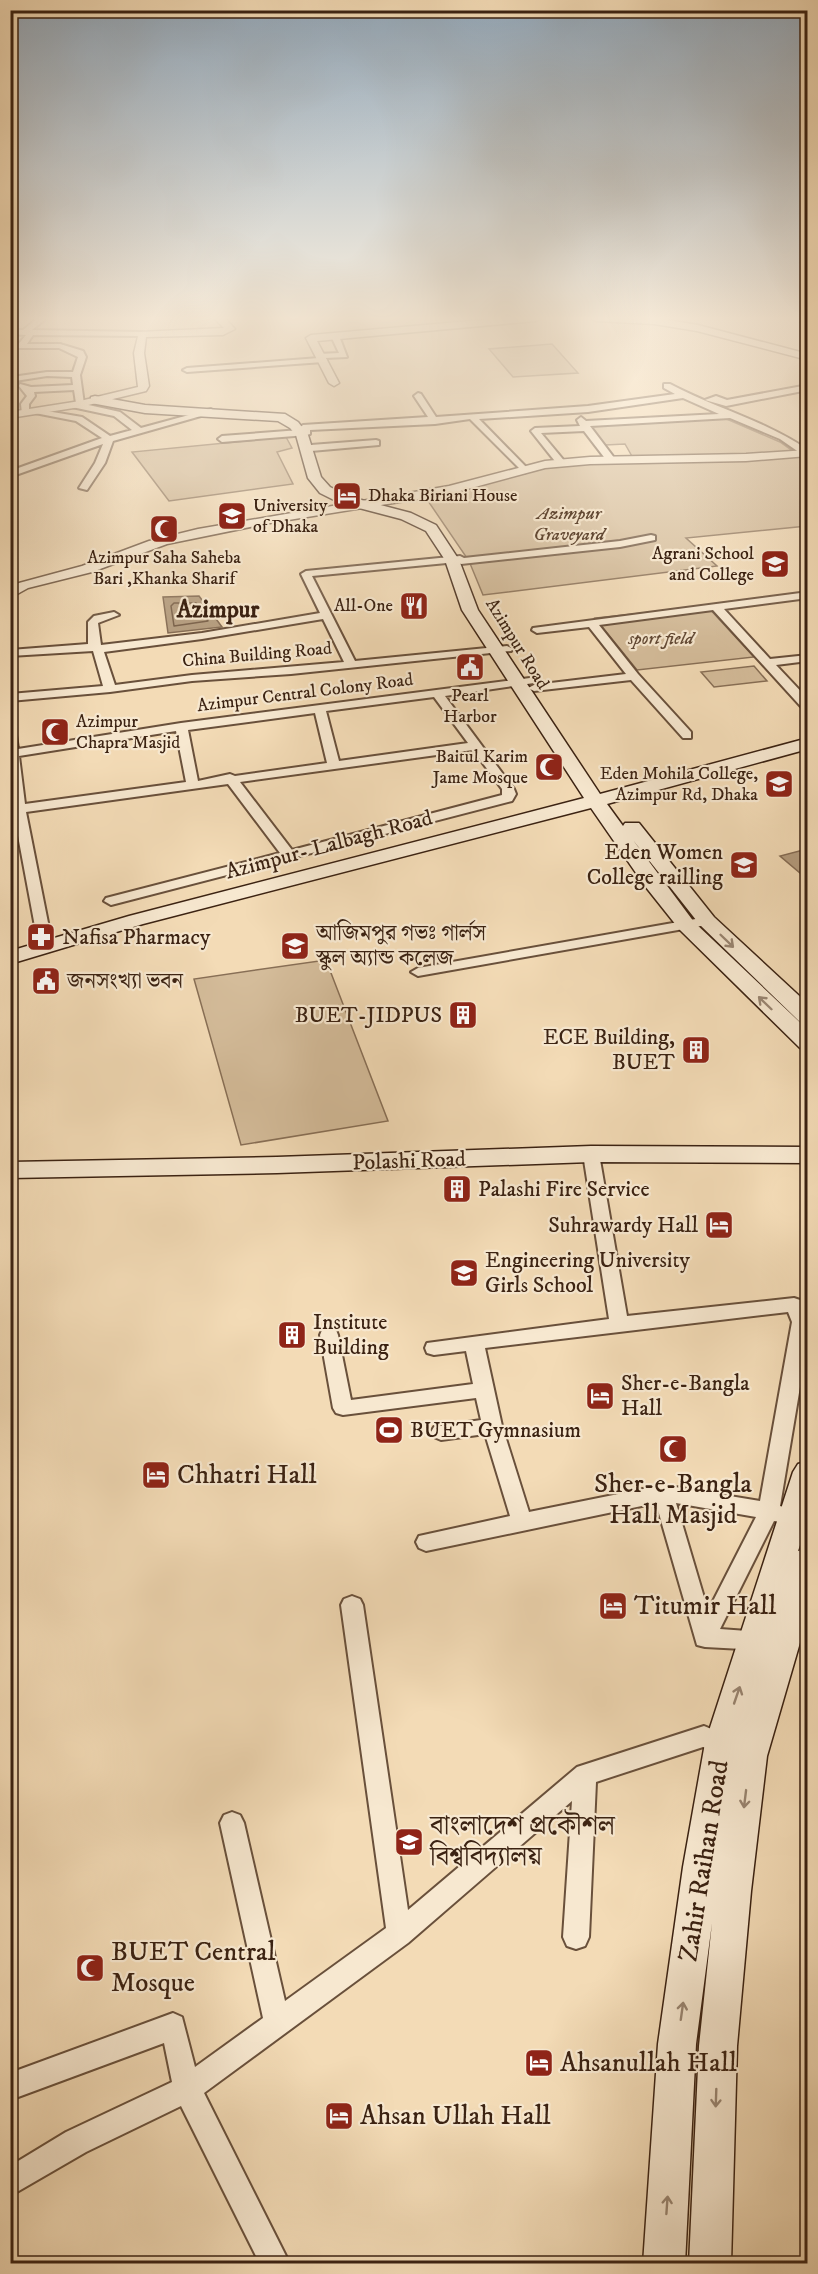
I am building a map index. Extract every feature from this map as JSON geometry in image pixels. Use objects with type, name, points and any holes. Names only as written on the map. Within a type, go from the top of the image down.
[{"type":"main road","points":[[293,424],[305,435]]},
{"type":"main road","name":"Azimpur Road","points":[[305,435],[307,457],[319,484],[333,495],[406,516],[427,525],[458,560],[470,610],[527,684],[587,789],[652,882],[687,926],[807,1043]]},
{"type":"main road","points":[[10,968],[807,742]]},
{"type":"main road","points":[[598,803],[807,754]]},
{"type":"main road","name":"Azimpur Road","points":[[598,803],[707,921],[807,1017]]},
{"type":"main road","name":"Azimpur- Lalbagh Road","points":[[46,948],[89,934],[598,803]]},
{"type":"main road","points":[[10,958],[46,948]]},
{"type":"main road","name":"Polashi Road","points":[[10,1170],[278,1165],[591,1154],[807,1155]]},
{"type":"main road","name":"Zahir Raihan Road","points":[[710,2264],[718,2046],[744,1754],[769,1642],[789,1517],[807,1472]]},
{"type":"main road","name":"Zahir Raihan Road","points":[[769,1642],[807,1560]]},
{"type":"main road","name":"Zahir Raihan Road","points":[[663,2264],[678,2044],[701,1867],[744,1754]]},
{"type":"street","points":[[87,424],[109,439]]},
{"type":"street","points":[[130,424],[139,431]]},
{"type":"street","points":[[10,474],[109,439],[164,424]]},
{"type":"street","points":[[222,439],[305,435],[406,424]]},
{"type":"street","points":[[479,424],[524,470]]},
{"type":"street","points":[[561,463],[535,431],[597,424]]},
{"type":"street","points":[[752,424],[783,436],[807,453]]},
{"type":"street","points":[[584,426],[610,459]]},
{"type":"street","points":[[305,435],[376,443]]},
{"type":"street","points":[[84,489],[100,463],[109,439]]},
{"type":"street","points":[[14,589],[87,569],[172,539],[298,513],[449,489],[561,463],[610,459],[754,457],[807,453]]},
{"type":"street","points":[[351,665],[306,574],[620,544],[651,538]]},
{"type":"street","points":[[537,630],[807,595]]},
{"type":"street","points":[[716,608],[807,707]]},
{"type":"street","points":[[110,689],[96,648],[93,622],[98,618],[114,615]]},
{"type":"street","points":[[10,653],[96,648],[202,636],[325,615]]},
{"type":"street","points":[[592,623],[634,676],[687,735]]},
{"type":"street","name":"China Building Road","points":[[10,698],[110,689],[192,678],[502,650]]},
{"type":"street","points":[[767,663],[807,658]]},
{"type":"street","name":"Azimpur Central Colony Road","points":[[12,753],[438,694],[527,684],[634,676]]},
{"type":"street","points":[[111,901],[507,798],[510,794],[508,789],[438,694]]},
{"type":"street","points":[[320,710],[334,764]]},
{"type":"street","points":[[181,728],[192,783]]},
{"type":"street","points":[[10,735],[19,809],[46,948]]},
{"type":"street","points":[[19,809],[192,783],[476,746]]},
{"type":"street","points":[[230,778],[290,855]]},
{"type":"street","points":[[418,972],[707,921]]},
{"type":"street","points":[[591,1154],[620,1324]]},
{"type":"street","points":[[434,1348],[794,1305],[804,1321],[789,1517],[705,1638]]},
{"type":"street","points":[[329,1335],[343,1407],[485,1390]]},
{"type":"street","points":[[474,1342],[492,1426],[522,1522]]},
{"type":"street","points":[[441,1432],[492,1426]]},
{"type":"street","points":[[426,1542],[663,1492],[789,1517]]},
{"type":"street","points":[[663,1492],[705,1638]]},
{"type":"street","points":[[352,1605],[399,1934]]},
{"type":"street","points":[[705,1638],[769,1642]]},
{"type":"street","points":[[10,2182],[76,2142],[187,2089],[399,1934],[585,1775],[704,1736],[744,1754]]},
{"type":"street","points":[[576,1937],[585,1775]]},
{"type":"street","points":[[232,1823],[277,2023]]},
{"type":"street","points":[[10,2087],[173,2026],[187,2089],[276,2264]]},
{"type":"green space","points":[[739,424],[780,442],[794,452],[767,455],[633,458],[625,444],[605,445],[586,425]]},
{"type":"green space","points":[[286,437],[292,448],[277,452],[293,484],[169,501],[132,452]]},
{"type":"green space","name":"Azimpur Graveyard","points":[[807,455],[807,526],[686,538],[717,566],[483,595],[469,561],[424,495],[553,465],[689,459],[782,458]]},
{"type":"green space","name":"sport field","points":[[707,606],[754,657],[637,670],[595,618]]},
{"type":"green space","points":[[754,666],[767,681],[714,687],[701,672]]},
{"type":"green space","points":[[326,960],[388,1121],[241,1145],[194,979]]},
{"type":"water","points":[[199,596],[222,627],[168,633],[163,597]]},
{"type":"water","points":[[808,849],[807,879],[780,856]]},
{"type":"place","name":"Dhaka Biriani House","points":[[347,496]]},
{"type":"place","name":"University of Dhaka","points":[[232,516]]},
{"type":"place","name":"Azimpur Saha Saheba Bari ,Khanka Sharif","points":[[164,529]]},
{"type":"place","name":"Agrani School and College","points":[[775,564]]},
{"type":"place","name":"All-One","points":[[414,606]]},
{"type":"place","name":"Pearl Harbor","points":[[470,667]]},
{"type":"place","name":"Azimpur Chapra Masjid","points":[[55,732]]},
{"type":"place","name":"Baitul Karim Jame Mosque","points":[[549,767]]},
{"type":"place","name":"Eden Mohila College, Azimpur Rd, Dhaka","points":[[779,784]]},
{"type":"place","name":"Eden Women College railling","points":[[744,865]]},
{"type":"place","name":"Nafisa Pharmacy","points":[[41,937]]},
{"type":"place","name":"আজিমপুর গভঃ গার্লস স্কুল অ্যান্ড কলেজ","points":[[295,946]]},
{"type":"place","name":"জনসংখ্যা ভবন","points":[[46,981]]},
{"type":"place","name":"BUET-JIDPUS","points":[[463,1015]]},
{"type":"place","name":"ECE Building, BUET","points":[[696,1050]]},
{"type":"place","name":"Palashi Fire Service","points":[[457,1189]]},
{"type":"place","name":"Suhrawardy Hall","points":[[719,1225]]},
{"type":"place","name":"Engineering University Girls School","points":[[464,1273]]},
{"type":"place","name":"Institute Building","points":[[292,1335]]},
{"type":"place","name":"Sher-e-Bangla Hall","points":[[600,1396]]},
{"type":"place","name":"BUET Gymnasium","points":[[389,1430]]},
{"type":"place","name":"Sher-e-Bangla Hall Masjid","points":[[673,1449]]},
{"type":"place","name":"Chhatri Hall","points":[[156,1475]]},
{"type":"place","name":"Titumir Hall","points":[[613,1606]]},
{"type":"place","name":"বাংলাদেশ প্রকৌশল বিশ্ববিদ্যালয়","points":[[409,1842]]},
{"type":"place","name":"BUET Central Mosque","points":[[90,1968]]},
{"type":"place","name":"Ahsanullah Hall","points":[[539,2063]]},
{"type":"place","name":"Ahsan Ullah Hall","points":[[339,2116]]},
{"type":"district","name":"Azimpur","points":[[218,610]]}]
